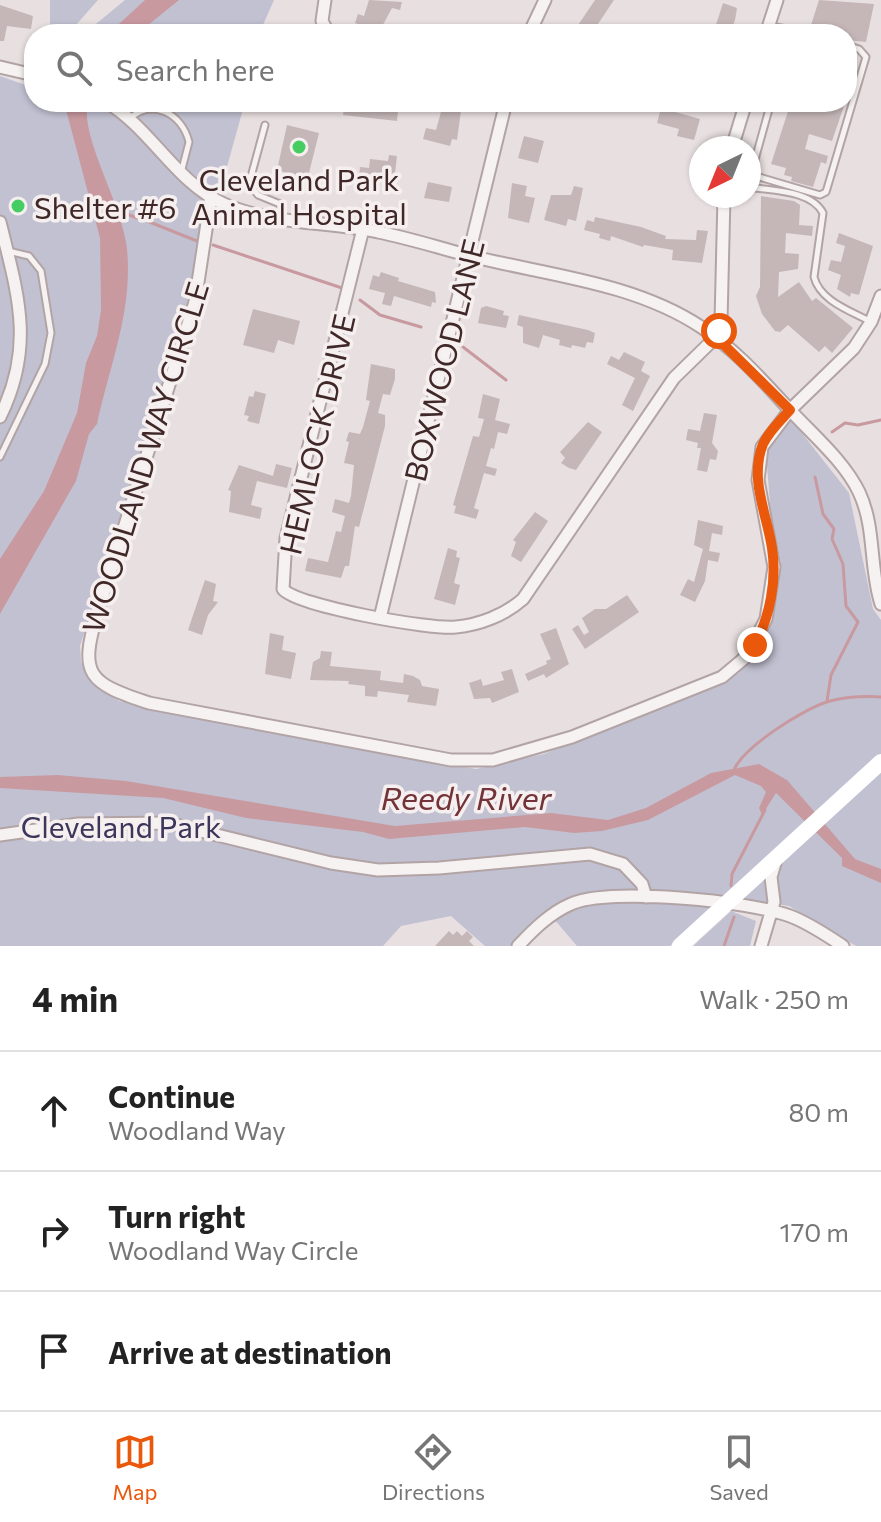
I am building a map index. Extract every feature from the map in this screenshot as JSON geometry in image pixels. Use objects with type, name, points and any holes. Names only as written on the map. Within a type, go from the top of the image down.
[{"type":"street","points":[[324,24],[325,0]]},
{"type":"street","points":[[534,24],[545,0]]},
{"type":"street","points":[[770,24],[777,0]]},
{"type":"street","points":[[0,67],[24,73]]},
{"type":"street","points":[[120,112],[181,174],[225,204],[279,218],[363,229],[637,296],[679,314],[716,337],[790,410],[858,489],[869,518],[875,581],[881,604]]},
{"type":"street","name":"BOXWOOD LANE","points":[[380,618],[504,112]]},
{"type":"street","points":[[736,136],[743,112]]},
{"type":"street","name":"WOODLAND WAY CIRCLE","points":[[211,197],[195,302],[87,648],[93,673],[104,685],[123,695],[175,710],[282,731],[481,762],[541,748],[705,684],[722,677],[747,656],[766,619],[774,567],[758,480],[759,457],[765,440],[790,410],[854,348],[871,322],[881,296]]},
{"type":"street","points":[[716,337],[721,322],[724,208]]},
{"type":"street","points":[[0,222],[22,321],[23,346],[18,374],[0,417]]},
{"type":"street","name":"HEMLOCK DRIVE","points":[[363,229],[286,538],[283,589],[292,597],[380,618],[453,628],[496,616],[515,606],[535,583],[614,471],[674,378],[716,337]]},
{"type":"street","points":[[680,946],[881,762]]},
{"type":"street","points":[[0,835],[84,824],[168,823],[331,863],[390,870],[590,854],[623,864],[642,884],[646,897]]},
{"type":"street","points":[[761,946],[771,912],[774,896],[771,877],[778,856]]},
{"type":"street","points":[[518,946],[550,916],[573,903],[599,896],[729,902],[800,920],[843,946]]},
{"type":"lane","points":[[857,48],[866,57],[857,87]]},
{"type":"lane","points":[[129,119],[137,112]]},
{"type":"lane","points":[[167,112],[181,123],[189,151],[181,174]]},
{"type":"lane","points":[[761,136],[768,112]]},
{"type":"lane","points":[[761,177],[820,195],[826,192],[850,112]]},
{"type":"lane","points":[[265,125],[249,184],[258,195],[280,204],[279,218]]},
{"type":"lane","points":[[761,189],[802,197],[819,205],[823,213],[814,277],[816,287],[825,296],[871,322]]},
{"type":"lane","points":[[0,457],[49,352],[51,333],[41,271],[29,256],[7,251]]},
{"type":"green space","points":[[50,0],[98,0],[77,24],[50,24]]},
{"type":"green space","points":[[125,0],[274,0],[263,24],[96,24]]},
{"type":"green space","name":"Cleveland Park","points":[[0,76],[24,84],[24,112],[242,112],[223,181],[204,209],[194,278],[183,319],[80,646],[81,662],[90,681],[119,701],[269,733],[476,769],[544,754],[739,673],[770,628],[781,562],[771,516],[766,453],[790,418],[849,493],[873,609],[881,620],[881,946],[856,946],[789,906],[722,897],[670,946],[577,946],[548,912],[514,946],[485,946],[451,916],[401,926],[383,946],[0,946]]},
{"type":"green space","points":[[731,911],[756,921],[750,946],[693,946]]},
{"type":"shaded area","points":[[145,0],[179,0],[149,24],[119,24]]},
{"type":"shaded area","points":[[67,112],[87,112],[95,152],[124,231],[127,294],[97,424],[89,434],[76,481],[0,614],[0,559],[44,491],[77,413],[86,363],[97,336],[101,310],[100,238]]},
{"type":"shaded area","points":[[759,764],[787,780],[855,859],[881,869],[881,883],[842,866],[842,858],[776,793],[762,815],[759,808],[766,792],[761,786],[735,775],[648,820],[602,831],[574,833],[525,827],[389,839],[363,832],[246,818],[163,798],[0,788],[0,777],[58,775],[126,781],[395,826],[551,813],[608,820],[646,808],[711,773]]},
{"type":"building","points":[[369,0],[402,2],[400,10],[392,8],[383,24],[355,23],[358,14],[364,16]]},
{"type":"building","points":[[595,0],[614,0],[598,24],[579,24]]},
{"type":"building","points":[[819,0],[874,4],[866,42],[857,41],[857,24],[811,24]]},
{"type":"building","points":[[723,3],[737,8],[734,24],[716,24]]},
{"type":"building","points":[[0,5],[33,16],[32,24],[24,24],[24,28],[7,26],[4,41],[0,41]]},
{"type":"building","points":[[344,112],[398,112],[397,121],[343,115]]},
{"type":"building","points":[[441,112],[461,112],[457,140],[452,139],[450,146],[423,139],[426,128],[436,130]]},
{"type":"building","points":[[660,112],[675,112],[700,119],[695,136],[689,136],[689,139],[677,136],[679,129],[657,123]]},
{"type":"building","points":[[788,112],[842,112],[832,141],[809,134],[805,149],[828,156],[826,164],[821,162],[813,187],[791,181],[792,177],[784,175],[786,168],[771,164]]},
{"type":"building","name":"Cleveland Park Animal Hospital","points":[[287,125],[319,133],[308,177],[298,176],[296,182],[285,179],[287,173],[277,170]]},
{"type":"building","points":[[524,136],[544,141],[538,163],[518,158]]},
{"type":"building","points":[[389,155],[397,156],[394,182],[359,178],[360,167],[369,168],[370,159],[388,161]]},
{"type":"building","points":[[428,182],[452,187],[449,202],[424,198]]},
{"type":"building","points":[[512,183],[527,186],[525,196],[535,198],[529,223],[508,218]]},
{"type":"building","points":[[574,186],[583,188],[576,221],[568,219],[566,226],[544,220],[551,195],[571,195]]},
{"type":"building","points":[[761,196],[794,201],[800,205],[799,225],[813,226],[812,236],[786,233],[785,253],[799,254],[798,269],[779,272],[778,297],[799,282],[812,301],[816,298],[853,328],[832,353],[825,346],[819,352],[788,325],[780,332],[775,331],[762,314],[756,296],[760,287]]},
{"type":"building","points":[[595,217],[641,227],[666,236],[665,239],[696,240],[697,230],[708,231],[702,263],[672,260],[673,250],[643,247],[611,236],[610,241],[599,238],[600,234],[584,230],[587,220],[594,222]]},
{"type":"building","points":[[839,233],[873,246],[859,295],[851,293],[850,297],[837,289],[841,275],[828,270],[831,260],[841,262],[845,246],[836,243]]},
{"type":"building","points":[[381,272],[399,278],[398,281],[435,292],[436,303],[432,302],[431,307],[394,296],[391,306],[382,304],[385,293],[369,289],[373,275],[379,277]]},
{"type":"building","points":[[486,306],[504,311],[503,315],[509,316],[506,328],[478,323],[481,308]]},
{"type":"building","points":[[253,309],[300,321],[294,345],[278,340],[274,353],[243,345]]},
{"type":"building","points":[[519,315],[588,330],[595,333],[593,343],[587,342],[585,348],[572,345],[571,348],[559,345],[560,340],[543,335],[539,348],[523,343],[523,327],[517,325]]},
{"type":"building","points":[[624,352],[645,362],[641,371],[650,376],[633,411],[622,405],[635,378],[607,364],[611,356],[619,360]]},
{"type":"building","points":[[371,364],[395,369],[395,379],[390,395],[383,394],[378,413],[385,415],[385,426],[359,527],[355,526],[349,566],[345,566],[341,578],[305,571],[308,558],[328,562],[336,531],[341,532],[345,516],[332,512],[335,499],[349,503],[351,496],[354,465],[344,463],[349,442],[346,441],[349,432],[360,434],[363,427],[370,401],[366,400]]},
{"type":"building","points":[[255,391],[266,394],[259,424],[247,421],[249,416],[244,415],[249,396],[253,397]]},
{"type":"building","points":[[483,394],[500,399],[495,420],[510,424],[507,434],[498,432],[494,449],[491,448],[486,466],[497,469],[495,476],[484,473],[474,508],[479,510],[476,519],[454,513],[456,506],[453,505],[473,436],[479,437],[484,419],[478,418]]},
{"type":"building","points":[[704,413],[717,415],[712,443],[718,451],[716,460],[710,459],[707,472],[697,470],[701,448],[697,448],[698,443],[686,440],[688,429],[700,431]]},
{"type":"building","points":[[588,422],[602,432],[576,470],[569,468],[561,463],[565,458],[560,452]]},
{"type":"building","points":[[276,464],[292,468],[287,488],[257,481],[251,505],[262,508],[260,519],[229,512],[231,491],[228,490],[239,465],[273,476]]},
{"type":"building","points":[[535,512],[548,521],[521,562],[511,556],[516,542],[513,540]]},
{"type":"building","points":[[698,520],[723,526],[722,535],[712,533],[709,551],[720,553],[718,562],[708,560],[705,581],[695,602],[680,595],[688,579],[694,582],[703,549],[694,545]]},
{"type":"building","points":[[448,548],[457,551],[456,557],[460,558],[454,583],[460,585],[455,605],[434,599]]},
{"type":"building","points":[[205,580],[216,584],[213,601],[218,602],[208,615],[202,635],[188,630]]},
{"type":"building","points":[[627,595],[639,612],[585,649],[572,629],[578,625],[584,635],[589,632],[582,618],[595,609],[606,609]]},
{"type":"building","points":[[556,628],[569,664],[546,678],[544,674],[528,681],[525,674],[551,659],[540,634]]},
{"type":"building","points":[[270,633],[284,636],[282,650],[296,653],[291,679],[265,674]]},
{"type":"building","points":[[321,651],[332,652],[330,666],[381,671],[380,680],[403,683],[404,674],[413,676],[420,680],[422,686],[439,689],[436,706],[407,702],[409,695],[378,691],[377,697],[365,696],[365,686],[348,684],[349,681],[310,680],[313,662],[320,658]]},
{"type":"building","points":[[512,669],[519,692],[492,703],[490,698],[474,699],[469,683],[481,679],[483,686],[504,680],[501,672]]},
{"type":"building","points":[[449,931],[453,935],[457,931],[462,936],[467,931],[473,937],[469,941],[474,946],[435,946]]},
{"type":"waterway","points":[[119,211],[137,218]]},
{"type":"waterway","points":[[147,221],[197,241]]},
{"type":"waterway","points":[[213,245],[342,288]]},
{"type":"waterway","points":[[360,300],[380,315],[421,327]]},
{"type":"waterway","points":[[463,347],[506,380]]},
{"type":"waterway","points":[[832,432],[845,423],[858,425],[881,420]]},
{"type":"waterway","points":[[815,477],[823,514],[834,529],[832,539],[843,564],[846,606],[858,622],[831,675],[827,701]]},
{"type":"waterway","points":[[734,770],[749,750],[806,711],[836,700],[881,697]]},
{"type":"waterway","points":[[731,886],[732,874],[765,810]]},
{"type":"waterway","points":[[724,946],[734,917]]},
{"type":"place","name":"Cleveland Park Animal Hospital","points":[[299,147]]},
{"type":"place","name":"Shelter #6","points":[[18,206]]},
{"type":"route","points":[[719,331],[716,337],[790,410],[765,440],[759,457],[758,480],[774,567],[770,603],[763,630],[755,645]]},
{"type":"water label","name":"Reedy River","points":[[466,797]]}]
